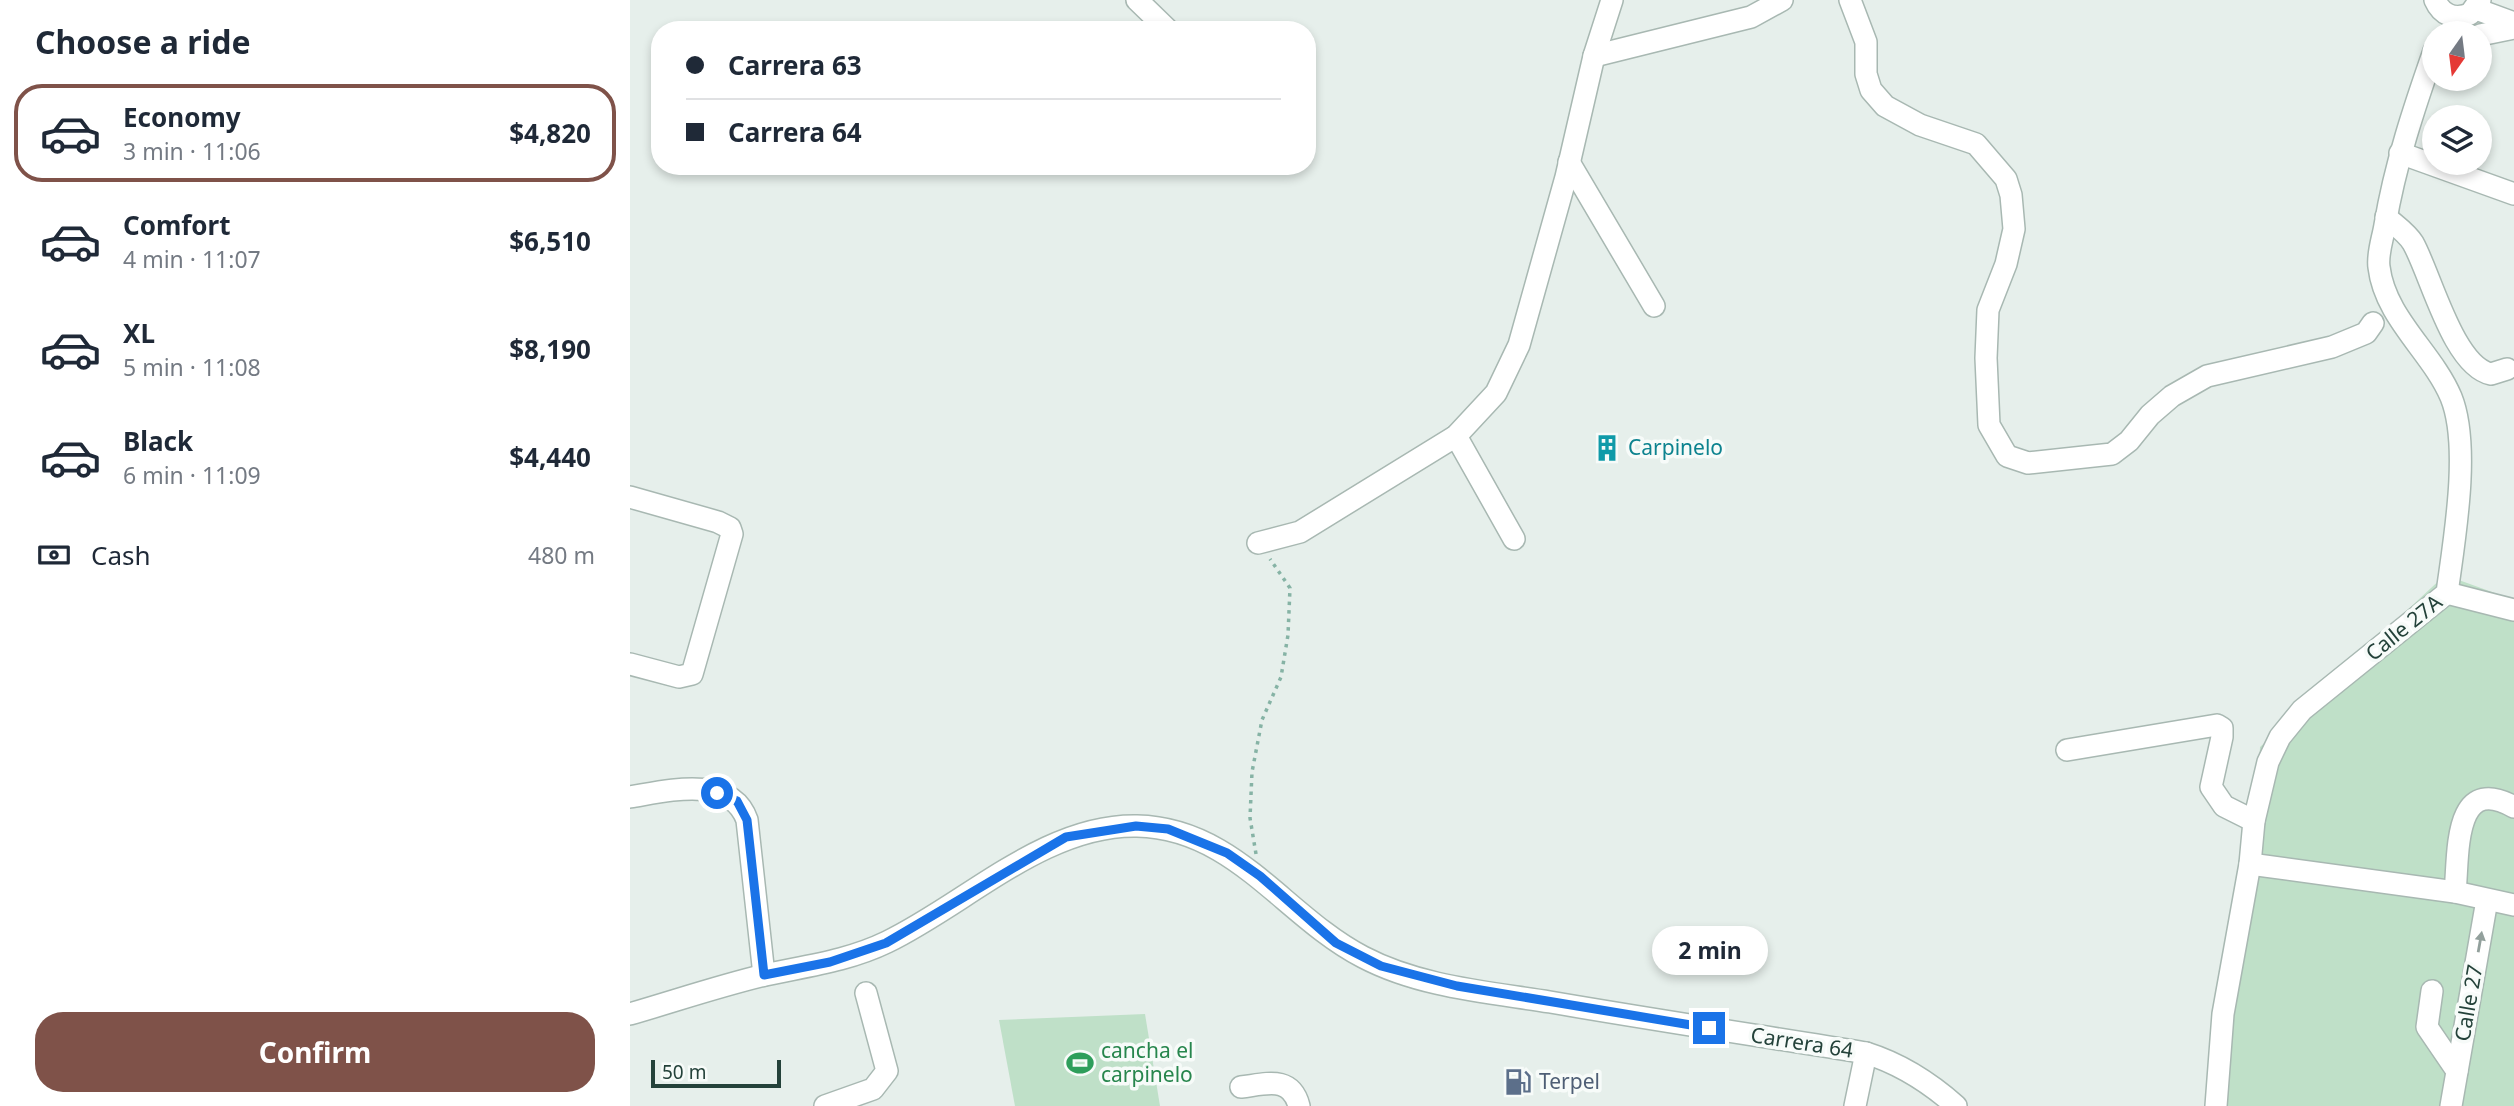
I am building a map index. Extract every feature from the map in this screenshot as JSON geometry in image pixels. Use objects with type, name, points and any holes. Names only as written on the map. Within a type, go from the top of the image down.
[{"type":"street","points":[[1137,0],[1159,21]]},
{"type":"street","points":[[1258,543],[1300,532],[1455,436],[1496,393],[1519,345],[1569,162],[1594,56],[1612,0]]},
{"type":"street","points":[[1594,56],[1751,17],[1782,0]]},
{"type":"street","points":[[1850,0],[1866,42],[1866,74],[1871,90],[1885,106],[1920,125],[1976,144],[2006,179],[2011,195],[2014,229],[2006,264],[1988,310],[1986,358],[1990,425],[2007,456],[2028,463],[2112,454],[2129,441],[2150,415],[2172,396],[2207,376],[2332,347],[2366,333],[2373,323]]},
{"type":"street","points":[[2441,16],[2463,17],[2478,4],[2514,26]]},
{"type":"street","points":[[2492,32],[2514,26]]},
{"type":"street","name":"Calle 27A","points":[[2216,1106],[2223,1014],[2250,864],[2254,821],[2268,762],[2280,737],[2302,710],[2447,593],[2459,504],[2456,419],[2451,397],[2403,325],[2385,289],[2379,266],[2400,153],[2422,90]]},
{"type":"street","points":[[2400,153],[2514,194]]},
{"type":"street","points":[[1569,162],[1654,306]]},
{"type":"street","points":[[2386,217],[2413,242],[2431,289],[2473,366],[2491,374],[2507,369]]},
{"type":"street","points":[[1455,436],[1514,540]]},
{"type":"street","points":[[630,497],[718,522],[730,528],[732,534],[692,674],[679,677],[630,664]]},
{"type":"street","points":[[2447,593],[2514,610]]},
{"type":"street","points":[[2067,750],[2217,725],[2222,728],[2222,737],[2211,788],[2224,806],[2254,821]]},
{"type":"street","points":[[630,797],[697,788],[737,801],[747,820],[764,975]]},
{"type":"street","points":[[2455,892],[2458,838],[2467,812],[2472,805],[2485,799],[2503,801],[2514,807]]},
{"type":"street","name":"Carrera 64","points":[[630,1014],[764,975],[830,962],[886,943],[1066,837],[1101,829],[1136,826],[1168,829],[1227,853],[1260,876],[1336,943],[1381,966],[1426,980],[1866,1053],[1889,1060],[1923,1078],[1956,1106]]},
{"type":"street","points":[[2250,864],[2506,899]]},
{"type":"street","name":"Calle 27","points":[[2451,1106],[2457,1071],[2506,899]]},
{"type":"street","points":[[2432,991],[2427,1027],[2457,1071]]},
{"type":"street","points":[[825,1106],[873,1089],[887,1071],[866,993]]},
{"type":"street","points":[[1855,1106],[1866,1053]]},
{"type":"street","points":[[1241,1087],[1275,1082],[1287,1085],[1296,1094],[1299,1106]]},
{"type":"path","points":[[1258,543],[1290,588],[1288,635],[1281,677],[1262,720],[1252,772],[1250,818],[1260,876]]},
{"type":"green space","points":[[2445,575],[2514,600],[2514,1106],[2222,1106],[2223,1039],[2252,896],[2260,747]]},
{"type":"green space","name":"cancha el carpinelo","points":[[1145,1014],[1160,1106],[1015,1106],[999,1020]]},
{"type":"place","name":"Carpinelo","points":[[1607,448]]},
{"type":"place","name":"cancha el carpinelo","points":[[1080,1063]]},
{"type":"place","name":"Terpel","points":[[1518,1082]]},
{"type":"route","points":[[717,793],[737,801],[747,820],[764,975],[830,962],[886,943],[1066,837],[1101,829],[1136,826],[1168,829],[1227,853],[1260,876],[1336,943],[1381,966],[1457,986],[1709,1028]]}]
